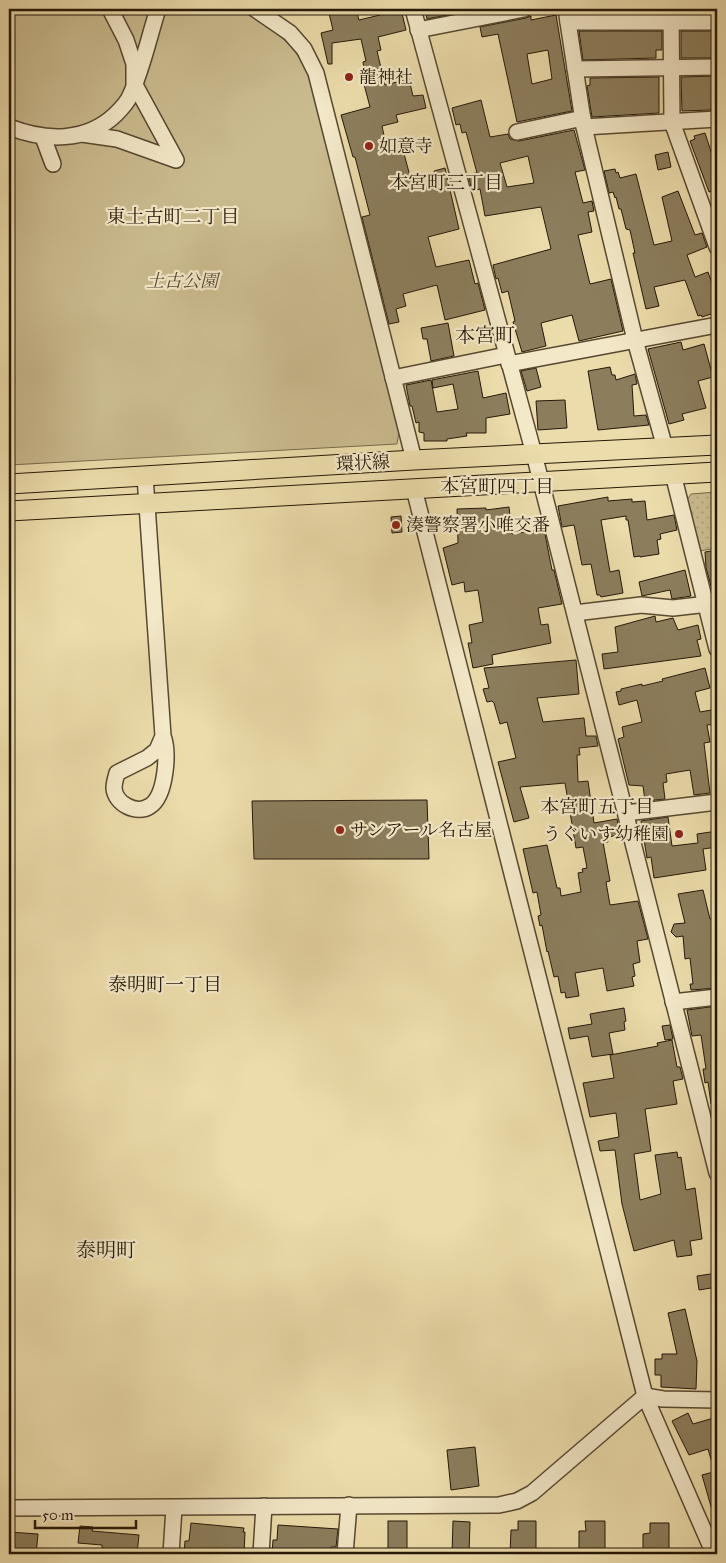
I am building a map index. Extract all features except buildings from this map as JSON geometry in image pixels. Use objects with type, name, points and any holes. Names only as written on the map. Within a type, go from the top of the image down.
[{"type":"main road","name":"環状線","points":[[9,484],[414,460],[717,445]]},
{"type":"main road","name":"環状線","points":[[9,511],[717,472]]},
{"type":"street","points":[[82,134],[117,139],[176,160],[134,83],[134,64],[126,40],[110,9]]},
{"type":"street","points":[[9,127],[43,137],[68,138],[105,124],[130,98],[158,9]]},
{"type":"street","points":[[254,9],[290,33],[304,49],[316,73],[414,460]]},
{"type":"street","points":[[413,9],[534,454],[717,1173]]},
{"type":"street","points":[[418,30],[524,9]]},
{"type":"street","points":[[665,448],[635,340],[584,122],[567,15],[671,16],[717,22]]},
{"type":"street","points":[[671,16],[672,122],[717,247]]},
{"type":"street","points":[[575,69],[717,67]]},
{"type":"street","points":[[517,132],[584,122],[716,123]]},
{"type":"street","points":[[43,137],[53,164]]},
{"type":"street","points":[[393,378],[635,340],[717,325]]},
{"type":"street","points":[[673,474],[711,604],[717,649]]},
{"type":"street","points":[[145,476],[163,736],[166,745],[164,774],[158,797],[150,806],[140,810],[126,806],[119,800],[114,789],[117,773],[147,758],[157,750],[163,736]]},
{"type":"street","points":[[414,489],[645,1396],[714,1554]]},
{"type":"street","points":[[574,613],[641,605],[673,608],[711,604]]},
{"type":"street","points":[[626,813],[717,802]]},
{"type":"street","points":[[674,1002],[717,997]]},
{"type":"street","points":[[645,1396],[663,1399],[717,1400]]},
{"type":"street","points":[[9,1508],[498,1505],[517,1501],[532,1493],[645,1396]]},
{"type":"street","points":[[345,1554],[349,1505]]},
{"type":"street","points":[[261,1554],[264,1506]]},
{"type":"street","points":[[171,1554],[174,1508]]},
{"type":"green space","name":"土古公園","points":[[9,9],[239,9],[271,29],[288,44],[296,53],[309,76],[399,432],[397,444],[9,465]]},
{"type":"green space","points":[[717,492],[717,548],[699,551],[687,500],[691,494]]},
{"type":"place","name":"龍神社","points":[[349,77]]},
{"type":"place","name":"如意寺","points":[[369,146]]},
{"type":"place","name":"湊警察署小唯交番","points":[[396,525]]},
{"type":"place","name":"サンアール名古屋","points":[[340,830]]},
{"type":"place","name":"うぐいす幼稚園","points":[[679,834]]},
{"type":"district","name":"本宮町三丁目","points":[[446,182]]},
{"type":"district","name":"東土古町二丁目","points":[[173,216]]},
{"type":"district","name":"本宮町","points":[[485,335]]},
{"type":"district","name":"本宮町四丁目","points":[[497,486]]},
{"type":"district","name":"本宮町五丁目","points":[[597,806]]},
{"type":"district","name":"泰明町一丁目","points":[[165,984]]},
{"type":"district","name":"泰明町","points":[[106,1250]]}]
